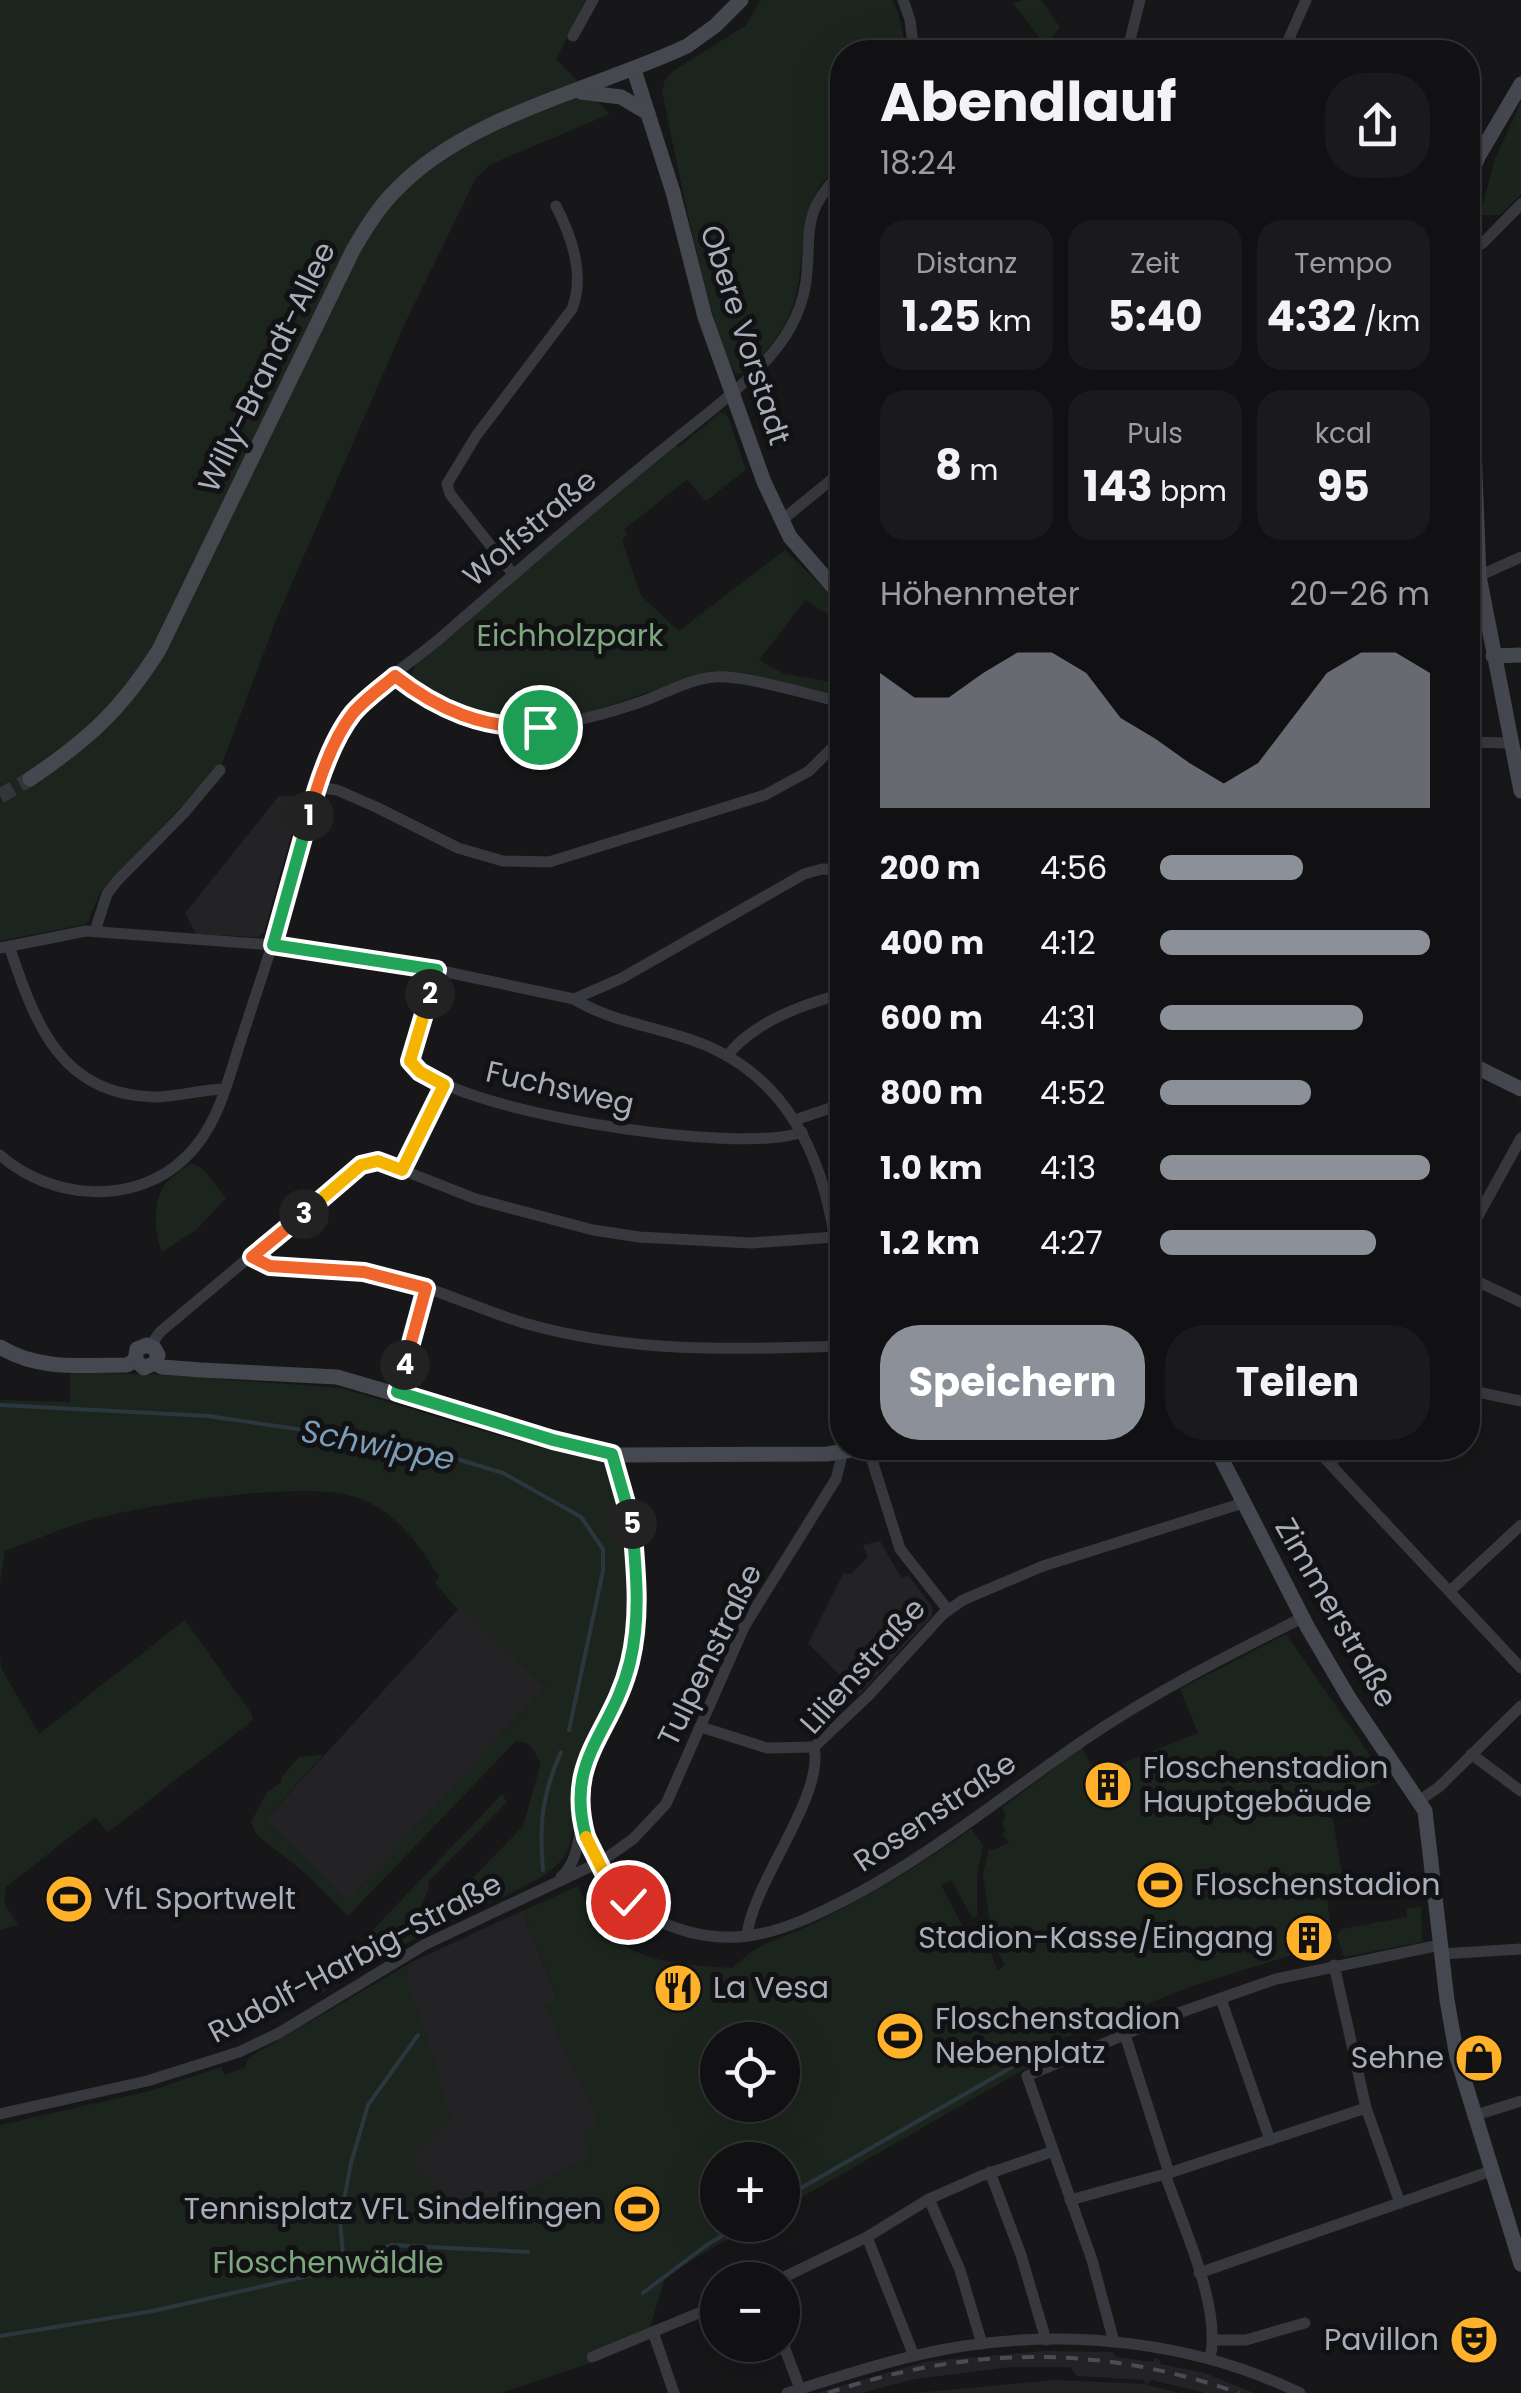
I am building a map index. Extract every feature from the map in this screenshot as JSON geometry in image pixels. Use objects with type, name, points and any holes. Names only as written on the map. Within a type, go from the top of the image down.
[{"type":"main road","name":"Willy-Brandt-Allee","points":[[30,778],[97,730],[139,682],[159,650],[353,250],[383,204],[412,174],[455,143],[687,46],[716,26],[741,0]]},
{"type":"main road","name":"Obere Vorstadt","points":[[634,70],[730,393],[781,521],[802,554],[830,583]]},
{"type":"main road","points":[[1480,154],[1521,84]]},
{"type":"main road","points":[[577,92],[621,97],[648,114]]},
{"type":"main road","points":[[1480,582],[1521,792]]},
{"type":"main road","points":[[1493,656],[1521,655]]},
{"type":"main road","points":[[1480,1070],[1521,1090]]},
{"type":"main road","points":[[0,1347],[23,1359],[52,1365],[126,1365],[135,1360],[140,1347],[150,1346],[158,1355],[156,1363]]},
{"type":"main road","points":[[135,1360],[144,1368],[156,1363]]},
{"type":"main road","points":[[156,1363],[162,1367],[338,1377],[612,1454],[711,1456],[830,1450]]},
{"type":"main road","name":"Zimmerstraße","points":[[1222,1460],[1302,1618],[1349,1698],[1420,1800]]},
{"type":"main road","points":[[1420,1800],[1428,1823],[1441,1950],[1458,2057],[1521,2264]]},
{"type":"street","points":[[573,36],[592,0]]},
{"type":"street","points":[[903,0],[912,40]]},
{"type":"street","points":[[1129,40],[1140,0]]},
{"type":"street","points":[[1288,40],[1306,0]]},
{"type":"street","name":"Wolfstraße","points":[[0,1154],[21,1170],[57,1187],[94,1192],[125,1189],[149,1181],[183,1160],[199,1143],[226,1089],[318,787],[352,714],[758,369],[784,341],[806,282],[811,218],[830,184]]},
{"type":"street","points":[[1480,244],[1521,204]]},
{"type":"street","points":[[513,574],[450,494],[448,484],[476,436],[560,328],[578,294],[578,269],[556,206]]},
{"type":"street","points":[[781,521],[830,480]]},
{"type":"street","points":[[1480,576],[1521,557]]},
{"type":"street","points":[[395,676],[476,721],[508,728],[577,721],[712,678],[830,700]]},
{"type":"street","points":[[1480,742],[1510,743]]},
{"type":"street","points":[[318,787],[337,790],[458,848],[502,860],[548,862],[766,794],[810,771],[830,750]]},
{"type":"street","points":[[94,931],[107,894],[117,880],[184,814],[220,770]]},
{"type":"street","points":[[574,1000],[622,978],[804,874],[830,869]]},
{"type":"street","points":[[226,1089],[144,1096],[104,1085],[78,1072],[60,1056],[39,1027],[4,947],[94,931],[273,945],[437,970],[574,1000],[593,1011],[693,1040],[727,1056],[764,1082],[799,1126],[818,1167],[830,1216]]},
{"type":"street","name":"Fuchsweg","points":[[437,970],[410,1061],[420,1072],[444,1085],[556,1116],[649,1134],[782,1138],[830,1110]]},
{"type":"street","points":[[727,1056],[768,1024],[830,998]]},
{"type":"street","points":[[402,1170],[444,1085]]},
{"type":"street","points":[[1480,1212],[1521,1138]]},
{"type":"street","points":[[150,1346],[160,1332],[361,1165],[378,1161],[476,1199],[543,1219],[623,1235],[751,1242],[830,1237]]},
{"type":"street","points":[[252,1257],[270,1266],[364,1272],[426,1288],[525,1323],[598,1340],[674,1347],[830,1346]]},
{"type":"street","points":[[1480,1283],[1521,1302]]},
{"type":"street","points":[[397,1392],[426,1288]]},
{"type":"street","points":[[1480,1393],[1521,1402]]},
{"type":"street","name":"Rosenstraße","points":[[612,1454],[631,1515],[637,1576],[636,1618],[622,1690],[582,1770],[582,1821],[598,1863],[628,1902],[666,1924],[696,1934],[747,1936],[818,1914],[901,1870],[1085,1739],[1137,1707],[1302,1618]]},
{"type":"street","name":"Tulpenstraße","points":[[598,1863],[633,1839],[671,1794],[745,1625],[836,1479],[841,1460]]},
{"type":"street","points":[[870,1460],[896,1540],[914,1570],[948,1610]]},
{"type":"street","points":[[1327,1460],[1521,1668]]},
{"type":"street","points":[[1330,1463],[1333,1460]]},
{"type":"street","name":"Lilienstraße","points":[[747,1936],[756,1897],[800,1806],[815,1761],[814,1748],[948,1610],[979,1591],[1043,1566],[1243,1503]]},
{"type":"street","points":[[1450,1592],[1521,1525]]},
{"type":"street","points":[[1420,1800],[1521,1706]]},
{"type":"street","points":[[701,1727],[768,1748],[814,1748]]},
{"type":"street","points":[[1471,1754],[1521,1791]]},
{"type":"street","points":[[556,1882],[568,1870],[576,1853],[582,1821]]},
{"type":"street","name":"Rudolf-Harbig-Straße","points":[[0,2114],[147,2081],[240,2052],[279,2033],[424,1946],[598,1863]]},
{"type":"street","points":[[1114,2342],[1092,2260],[1027,2076],[1276,1979],[1334,1965],[1441,1950],[1521,1949]]},
{"type":"street","points":[[1334,1965],[1366,2108],[1400,2204]]},
{"type":"street","points":[[1222,1998],[1270,2140]]},
{"type":"street","points":[[1125,2035],[1199,2274],[1212,2340],[1210,2358]]},
{"type":"street","points":[[1473,2116],[1521,2101]]},
{"type":"street","points":[[1070,2200],[1167,2174],[1366,2108]]},
{"type":"street","points":[[800,2269],[868,2237],[930,2200],[990,2172],[1051,2152]]},
{"type":"street","points":[[990,2172],[1021,2255],[1046,2340]]},
{"type":"street","points":[[1199,2274],[1491,2172]]},
{"type":"street","points":[[930,2200],[960,2270],[982,2344]]},
{"type":"street","points":[[868,2237],[914,2356]]},
{"type":"street","points":[[592,2357],[700,2312]]},
{"type":"street","points":[[1212,2340],[1246,2340],[1305,2323]]},
{"type":"street","points":[[653,2332],[674,2393]]},
{"type":"street","points":[[787,2362],[793,2391],[914,2356],[982,2344],[1046,2340],[1114,2342],[1210,2358],[1300,2393]]},
{"type":"shaded area","points":[[279,796],[302,797],[264,932],[258,937],[196,934],[185,913]]},
{"type":"shaded area","points":[[880,1541],[902,1579],[908,1575],[932,1607],[932,1616],[859,1695],[808,1643],[844,1573],[851,1574],[868,1557],[863,1545]]},
{"type":"shaded area","points":[[460,1607],[545,1687],[348,1901],[265,1820]]},
{"type":"shaded area","points":[[522,1911],[558,2000],[546,2008],[599,2123],[590,2158],[471,2219],[409,2161],[451,2119],[405,1978],[412,1962]]},
{"type":"shaded area","points":[[1046,2351],[1112,2352],[1117,2357],[1153,2362],[1155,2358],[1160,2364],[1205,2373],[1254,2393],[1206,2393],[1151,2380],[1147,2385],[1179,2393],[914,2393],[1055,2380],[1145,2384],[1144,2380],[1077,2376],[1070,2367],[1010,2367],[915,2379],[861,2393],[817,2393],[929,2361]]},
{"type":"green space","points":[[0,0],[588,0],[556,59],[610,114],[491,164],[476,178],[407,319],[276,620],[222,764],[100,893],[87,924],[0,941]]},
{"type":"green space","points":[[761,0],[892,0],[904,40],[830,40],[830,175],[808,211],[794,302],[786,321],[757,362],[737,374],[717,328],[706,287],[662,91],[673,71],[745,26]]},
{"type":"green space","points":[[1041,0],[1060,27],[1051,40],[1041,40],[1013,3]]},
{"type":"green space","points":[[1521,102],[1521,194],[1500,215],[1480,215],[1495,159]]},
{"type":"green space","name":"Eichholzpark","points":[[721,412],[728,416],[746,470],[706,501],[687,480],[624,529],[627,535],[622,540],[641,596],[679,631],[785,550],[830,593],[830,616],[805,600],[759,660],[782,673],[830,682],[830,696],[712,671],[583,714],[511,724],[461,709],[409,681],[416,663],[673,446],[679,447]]},
{"type":"green space","points":[[192,1163],[204,1170],[226,1198],[197,1229],[162,1252],[156,1226],[158,1198],[166,1183]]},
{"type":"green space","points":[[70,1372],[341,1388],[520,1442],[526,1439],[564,1447],[599,1460],[614,1478],[629,1535],[628,1635],[614,1698],[577,1769],[573,1831],[566,1854],[558,1864],[535,1881],[433,1929],[319,1995],[315,1991],[502,1794],[507,1802],[429,1881],[413,1934],[426,1926],[523,1826],[541,1763],[530,1745],[517,1740],[348,1916],[305,1873],[256,1834],[251,1822],[267,1792],[281,1783],[299,1757],[323,1755],[265,1820],[348,1901],[545,1687],[461,1608],[458,1610],[435,1583],[439,1576],[423,1552],[395,1520],[372,1504],[333,1493],[300,1491],[219,1497],[103,1517],[5,1551],[0,1582],[0,1400],[70,1402]]},
{"type":"green space","points":[[185,1620],[253,1716],[252,1721],[108,1832],[95,1817],[6,1887],[4,1903],[18,1925],[0,1930],[0,1653],[1,1668],[39,1734]]},
{"type":"green space","name":"Floschenwäldle","points":[[1286,1634],[1387,1780],[1324,1804],[1333,1820],[1342,1874],[1341,1895],[1327,1899],[1331,1928],[1314,1935],[1318,1947],[1192,1986],[1057,2041],[1063,2056],[1021,2071],[800,2198],[800,2142],[700,2142],[700,2242],[723,2242],[666,2275],[649,2330],[606,2353],[603,2359],[501,2393],[0,2393],[0,2125],[149,2091],[221,2067],[225,2075],[245,2067],[248,2058],[412,1962],[405,1978],[423,2023],[451,2119],[410,2161],[471,2219],[590,2158],[582,2130],[599,2123],[545,2007],[558,1999],[522,1911],[578,1886],[596,1923],[630,1949],[662,1960],[733,1968],[764,1945],[878,1889],[971,1829],[983,1845],[977,1877],[977,1915],[973,1919],[951,1880],[941,1885],[977,1953],[990,1949],[997,1970],[1005,1966],[996,1947],[1001,1942],[995,1923],[990,1924],[983,1874],[989,1849],[1009,1842],[1002,1834],[1006,1832],[1002,1823],[1006,1816],[1002,1808],[1082,1747],[1096,1774],[1198,1733],[1180,1689]]},
{"type":"green space","points":[[1421,1907],[1422,1942],[1344,1957],[1337,1935],[1341,1929],[1407,1917],[1407,1908]]},
{"type":"waterway","name":"Schwippe","points":[[0,1405],[208,1416],[414,1446],[503,1473],[581,1517],[603,1549],[603,1571],[569,1730]]},
{"type":"waterway","name":"Schwippe","points":[[543,1870],[543,1810],[561,1752]]},
{"type":"waterway","name":"Schwippe","points":[[418,2035],[368,2105],[340,2221],[344,2264],[391,2245],[528,2252]]},
{"type":"waterway","name":"Schwippe","points":[[800,2189],[1019,2063]]},
{"type":"waterway","name":"Schwippe","points":[[643,2293],[712,2242]]},
{"type":"waterway","points":[[0,2336],[153,2311],[342,2265]]},
{"type":"tunnel","points":[[0,796],[30,779]]},
{"type":"railway","points":[[828,2393],[932,2366],[1034,2357],[1135,2366],[1239,2393]]},
{"type":"place","name":"Floschenstadion Hauptgebäude","points":[[1108,1785]]},
{"type":"place","name":"Floschenstadion","points":[[1160,1885]]},
{"type":"place","name":"VfL Sportwelt","points":[[69,1899]]},
{"type":"place","name":"Stadion-Kasse/Eingang","points":[[1309,1938]]},
{"type":"place","name":"La Vesa","points":[[678,1988]]},
{"type":"place","name":"Floschenstadion Nebenplatz","points":[[900,2036]]},
{"type":"place","name":"Sehne","points":[[1479,2058]]},
{"type":"place","name":"Tennisplatz VFL Sindelfingen","points":[[637,2209]]},
{"type":"place","name":"Pavillon","points":[[1474,2340]]},
{"type":"route","points":[[540,727],[508,728],[476,721],[395,676],[352,714],[334,746],[312,804],[273,945],[437,970],[410,1061],[420,1072],[444,1085],[402,1170],[378,1161],[361,1165],[252,1257],[270,1266],[364,1272],[426,1288],[397,1392],[612,1454],[631,1515],[637,1576],[636,1618],[622,1690],[582,1770],[580,1811],[593,1855],[628,1902]]}]
